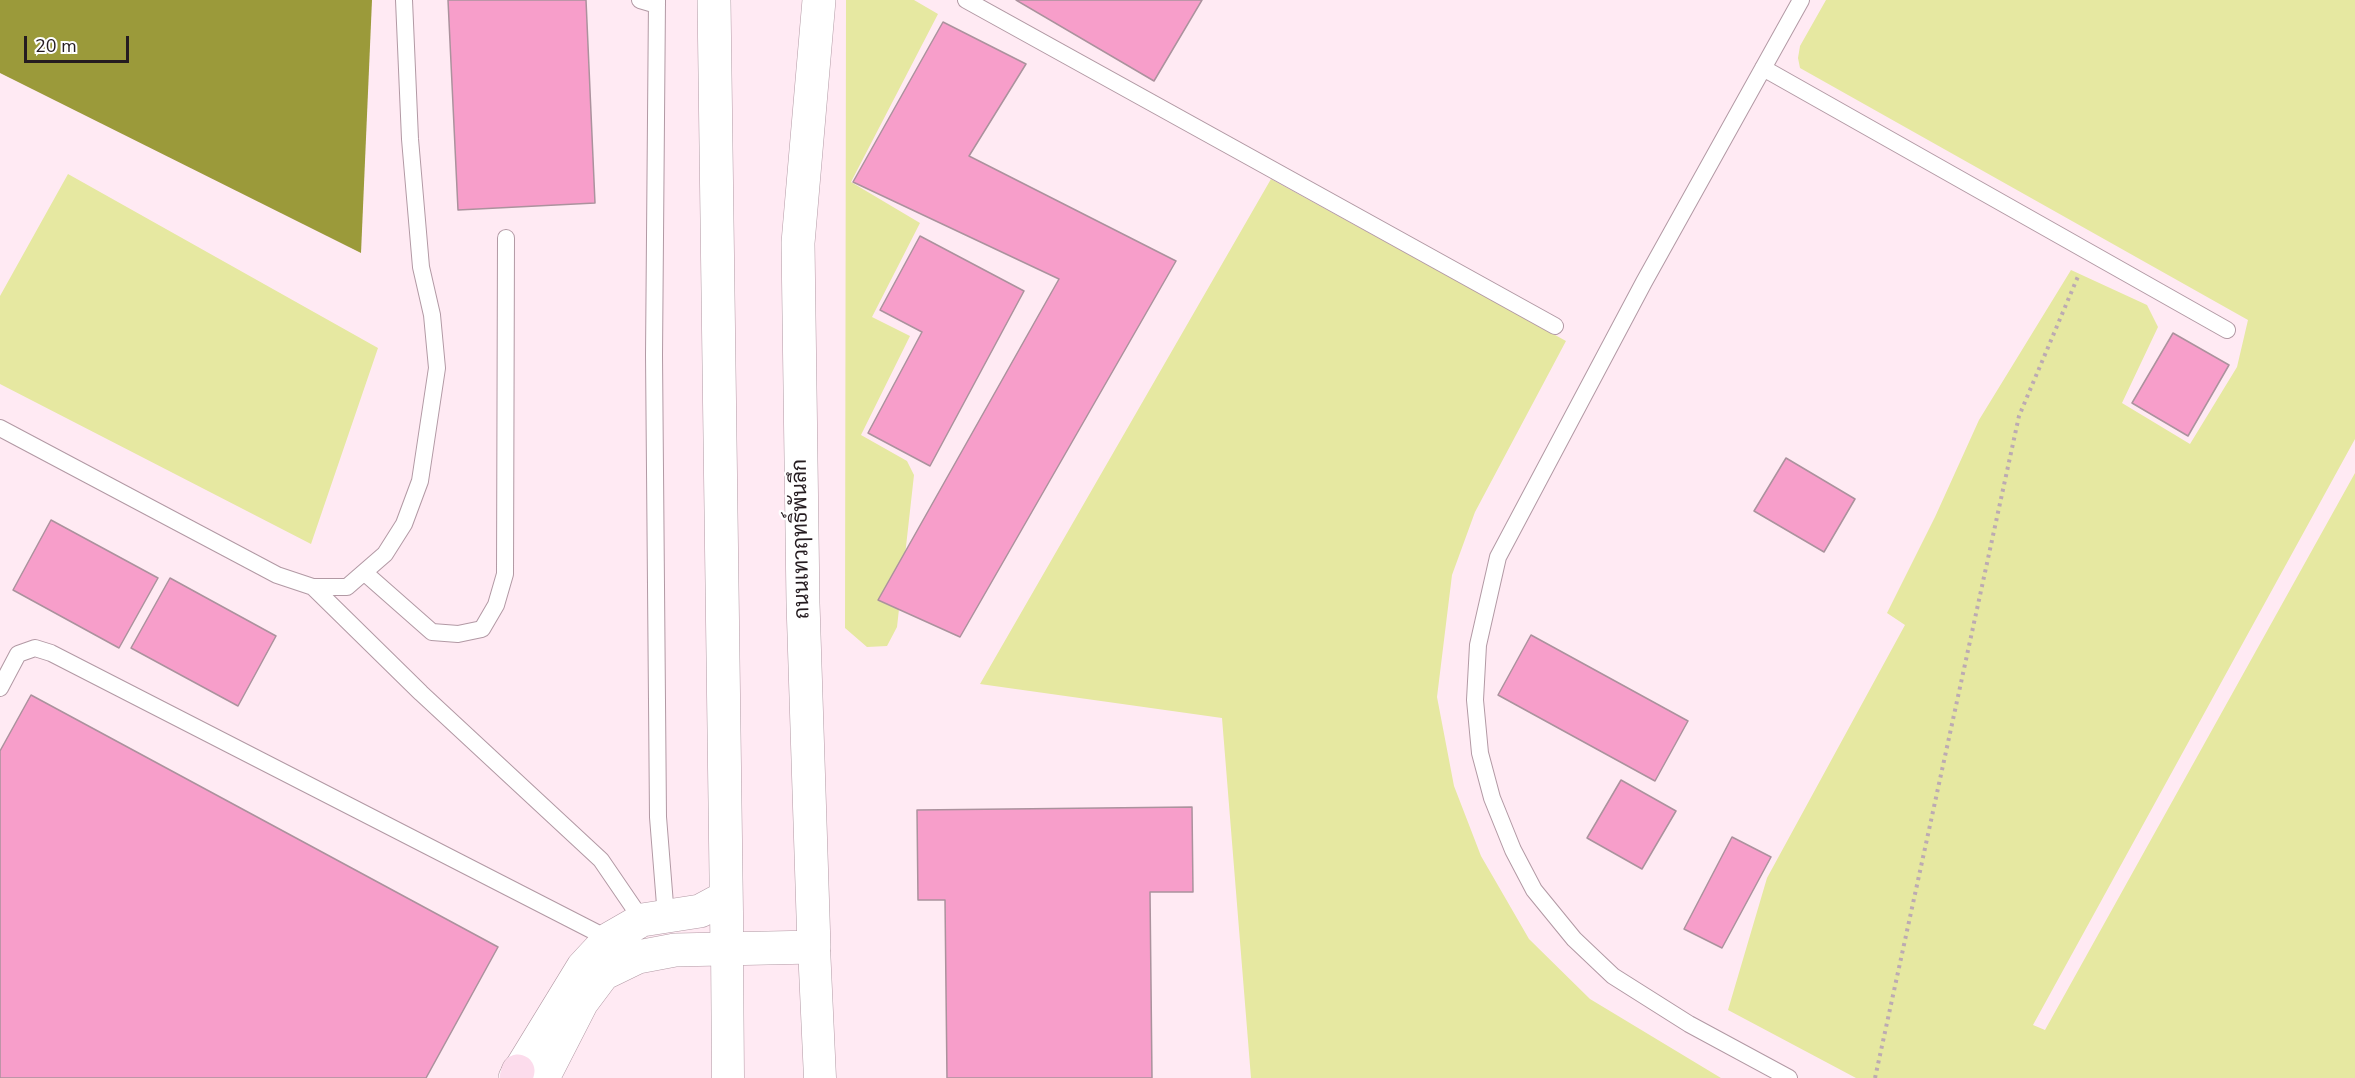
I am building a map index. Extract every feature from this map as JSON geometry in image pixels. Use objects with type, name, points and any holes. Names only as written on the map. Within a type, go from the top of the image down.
[{"type":"street","points":[[714,0],[728,1078]]},
{"type":"street","name":"ถนนเทวฤทธิ์พันลึก","points":[[819,0],[798,243],[804,650],[820,1078]]},
{"type":"street","points":[[523,1076],[583,967],[609,939],[654,919],[700,911],[726,897]]},
{"type":"street","points":[[523,1076],[603,974],[638,957],[675,950],[814,947]]},
{"type":"lane","points":[[0,428],[277,575],[313,587],[347,587],[385,554],[404,524],[420,481],[437,368],[432,315],[421,267],[411,139],[404,0]]},
{"type":"lane","points":[[640,0],[657,3],[654,356],[658,805],[654,919]]},
{"type":"lane","points":[[966,0],[1555,326]]},
{"type":"lane","points":[[1789,1078],[1689,1024],[1613,976],[1574,939],[1534,890],[1513,850],[1492,798],[1480,753],[1475,700],[1478,645],[1498,557],[1644,282],[1801,0]]},
{"type":"lane","points":[[1763,68],[2227,330]]},
{"type":"lane","points":[[365,573],[432,632],[458,634],[483,629],[496,604],[505,574],[506,238]]},
{"type":"lane","points":[[313,587],[421,693],[601,860],[654,919]]},
{"type":"lane","points":[[0,688],[18,654],[35,648],[51,653],[609,939]]},
{"type":"path","points":[[1875,1078],[2019,416],[2088,251]]},
{"type":"green space","points":[[846,0],[914,0],[938,14],[851,182],[920,223],[872,317],[910,336],[861,435],[907,461],[914,475],[897,627],[887,646],[867,647],[845,628]]},
{"type":"green space","points":[[1826,0],[2355,0],[2355,439],[2033,1025],[2045,1030],[2355,473],[2355,1078],[1856,1078],[1728,1010],[1767,878],[1905,625],[1887,613],[1935,517],[1979,420],[2071,270],[2147,305],[2158,327],[2122,403],[2190,444],[2237,367],[2248,320],[1800,68],[1798,58],[1800,46]]},
{"type":"green space","points":[[68,174],[378,348],[311,544],[0,384],[0,296]]},
{"type":"green space","points":[[1271,179],[1566,341],[1475,512],[1452,575],[1437,697],[1454,786],[1481,856],[1529,939],[1590,999],[1721,1078],[1251,1078],[1222,718],[980,684]]},
{"type":"shaded area","points":[[0,0],[372,0],[361,253],[0,73]]},
{"type":"building","points":[[448,0],[586,0],[595,203],[458,210]]},
{"type":"building","points":[[1016,0],[1202,0],[1154,81]]},
{"type":"building","points":[[943,22],[1026,64],[969,156],[1176,261],[960,637],[878,600],[1059,279],[853,182]]},
{"type":"building","points":[[920,236],[1024,291],[930,466],[868,433],[922,332],[880,310]]},
{"type":"building","points":[[2173,333],[2229,365],[2188,436],[2132,403]]},
{"type":"building","points":[[1786,458],[1855,499],[1824,552],[1754,511]]},
{"type":"building","points":[[51,520],[158,578],[119,648],[13,590]]},
{"type":"building","points":[[170,578],[276,636],[238,706],[131,648]]},
{"type":"building","points":[[1531,635],[1688,721],[1655,781],[1498,695]]},
{"type":"building","points":[[31,695],[498,947],[426,1078],[0,1078],[0,751]]},
{"type":"building","points":[[1621,780],[1676,811],[1642,869],[1587,838]]},
{"type":"building","points":[[1192,807],[1193,892],[1150,892],[1152,1078],[947,1078],[945,900],[918,900],[917,810]]},
{"type":"building","points":[[1732,837],[1771,857],[1722,948],[1684,929]]}]
